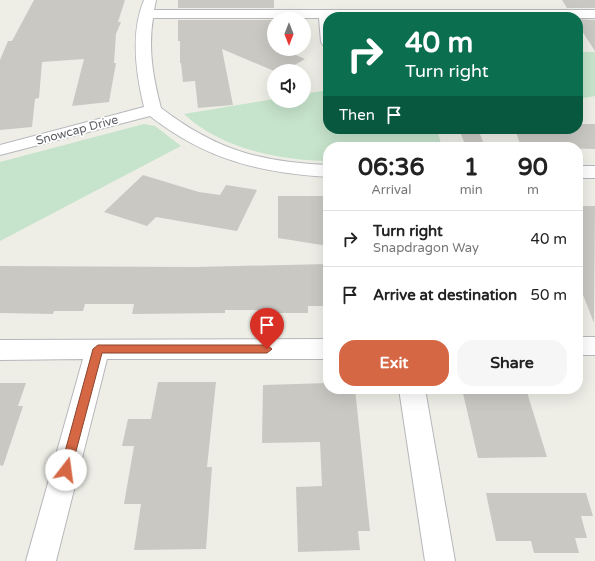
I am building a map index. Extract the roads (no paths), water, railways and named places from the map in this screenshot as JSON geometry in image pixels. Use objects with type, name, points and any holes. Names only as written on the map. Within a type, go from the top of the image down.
[{"type":"street","points":[[151,0],[147,14],[143,47],[147,88],[154,110],[171,125],[198,142],[218,151],[260,164],[302,170],[323,171]]},
{"type":"street","points":[[147,14],[323,14]]},
{"type":"street","points":[[583,14],[595,14]]},
{"type":"street","name":"Snowcap Drive","points":[[0,150],[154,110]]},
{"type":"street","points":[[583,172],[595,172]]},
{"type":"street","points":[[583,346],[595,346]]},
{"type":"street","points":[[42,561],[98,349]]},
{"type":"street","points":[[0,350],[323,349]]},
{"type":"street","points":[[413,394],[440,561]]}]
